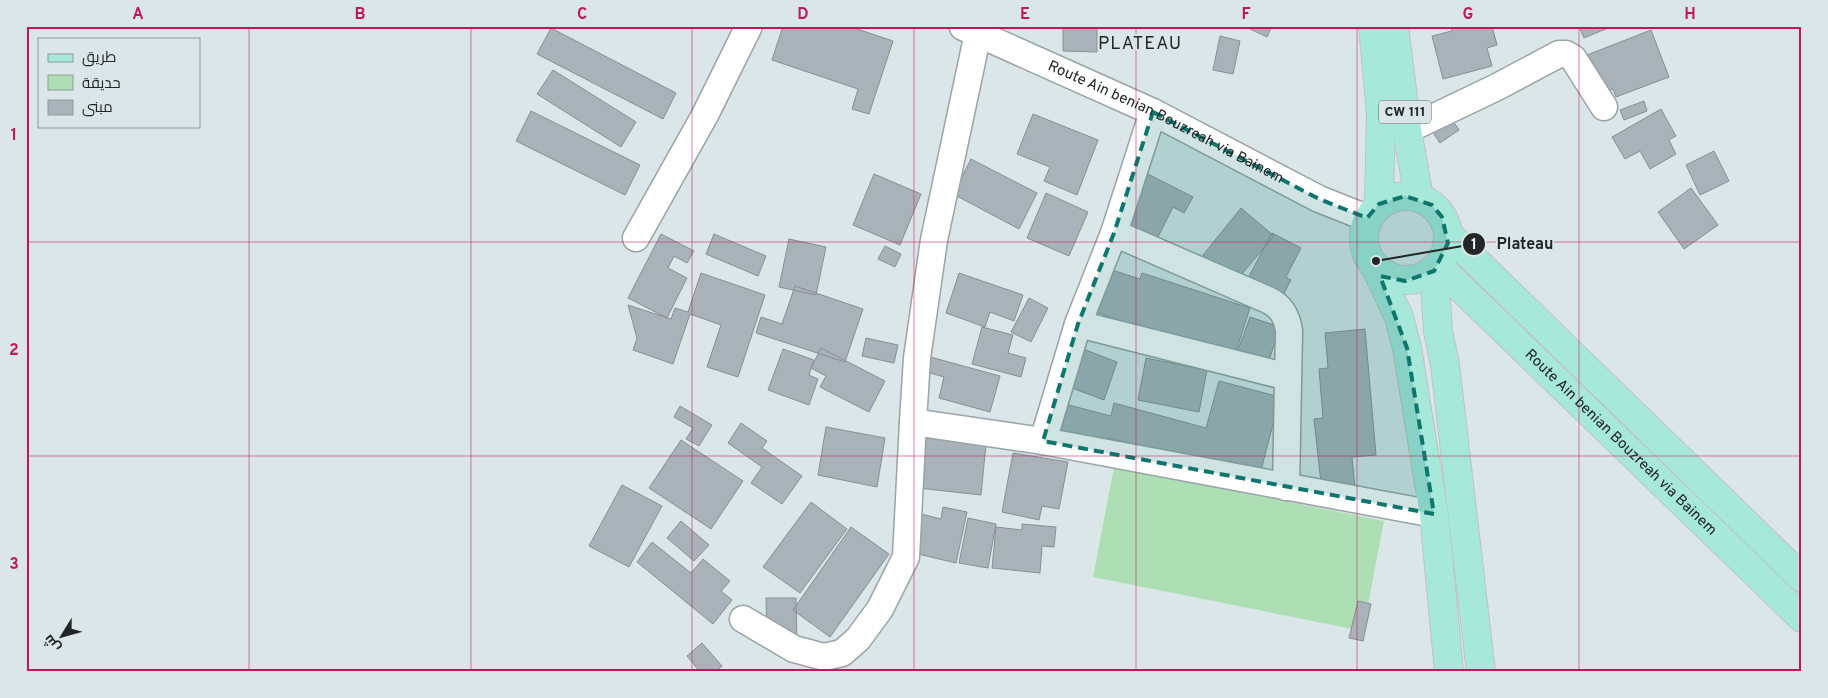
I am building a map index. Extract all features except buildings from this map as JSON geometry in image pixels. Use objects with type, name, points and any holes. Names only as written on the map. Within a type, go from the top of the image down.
[{"type":"main road","points":[[1373,26],[1382,114],[1373,211],[1362,236],[1366,255],[1377,270],[1399,317],[1407,348],[1434,514],[1449,672]]},
{"type":"main road","name":"CW 111","points":[[1394,26],[1407,130],[1419,198]]},
{"type":"main road","points":[[1373,211],[1391,198],[1405,196],[1419,198],[1432,205],[1442,217],[1448,234],[1446,252],[1436,268],[1421,278],[1406,281],[1390,278],[1377,270]]},
{"type":"main road","name":"Route Ain benian Bouzreah via Bainem","points":[[1448,234],[1802,578]]},
{"type":"main road","points":[[1436,268],[1438,331],[1446,365],[1481,672]]},
{"type":"main road","name":"Route Ain benian Bouzreah via Bainem","points":[[1436,268],[1802,618]]},
{"type":"street","points":[[636,238],[705,115],[749,26]]},
{"type":"street","points":[[743,619],[794,649],[824,657],[842,653],[858,639],[880,609],[906,557],[917,358],[934,240],[974,28]]},
{"type":"street","name":"Route Ain benian Bouzreah via Bainem","points":[[974,28],[1153,112],[1319,199],[1373,211]]},
{"type":"street","points":[[1407,130],[1497,87],[1559,54],[1566,54],[1573,58],[1604,108]]},
{"type":"street","points":[[1043,442],[1078,324],[1114,233],[1153,112]]},
{"type":"street","points":[[1114,233],[1275,303],[1281,308],[1288,323],[1286,487]]},
{"type":"street","points":[[1078,324],[1288,377]]},
{"type":"street","points":[[913,422],[1043,442],[1434,514]]},
{"type":"highlighted area","points":[[1153,112],[1319,199],[1367,218],[1379,204],[1405,196],[1432,205],[1442,217],[1448,243],[1434,271],[1405,281],[1380,276],[1407,348],[1434,514],[1043,441],[1078,324],[1114,233]]},
{"type":"green space","points":[[1114,467],[1384,521],[1363,631],[1093,577]]},
{"type":"place","name":"Plateau","points":[[1376,261]]},
{"type":"district","name":"PLATEAU","points":[[1140,44]]}]
